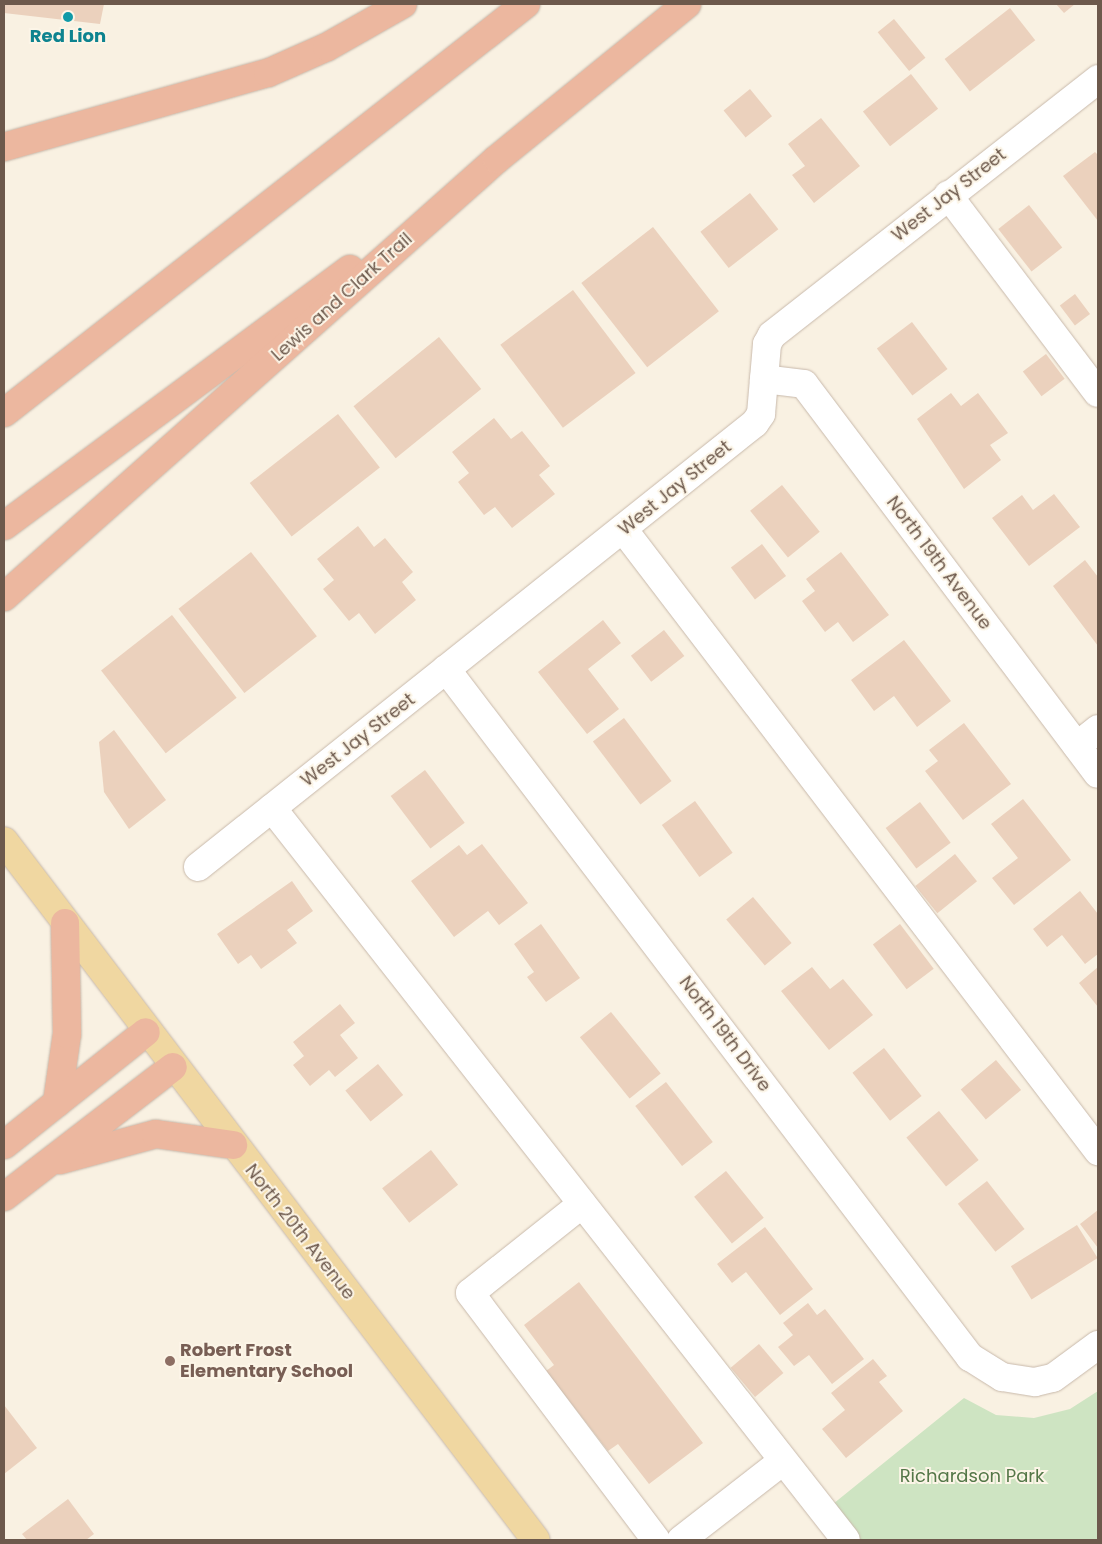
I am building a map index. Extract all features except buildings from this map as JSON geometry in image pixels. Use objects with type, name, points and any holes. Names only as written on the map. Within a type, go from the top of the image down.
[{"type":"highway","points":[[4,147],[268,74],[327,47],[403,4]]},
{"type":"highway","points":[[4,413],[526,4]]},
{"type":"highway","name":"Lewis and Clark Trail","points":[[4,597],[498,159],[687,4]]},
{"type":"highway","points":[[4,526],[498,159]]},
{"type":"highway","points":[[57,1103],[67,1034],[65,923]]},
{"type":"highway","points":[[4,1145],[146,1032]]},
{"type":"highway","points":[[4,1197],[174,1067]]},
{"type":"highway","points":[[46,1164],[156,1134],[233,1144]]},
{"type":"main road","name":"North 20th Avenue","points":[[4,841],[146,1032],[536,1540]]},
{"type":"street","name":"West Jay Street","points":[[198,867],[759,419],[772,335],[1098,79]]},
{"type":"street","points":[[948,195],[1098,393]]},
{"type":"street","name":"North 19th Avenue","points":[[764,379],[804,384],[1098,774]]},
{"type":"street","points":[[623,529],[1098,1151]]},
{"type":"street","name":"North 19th Drive","points":[[446,669],[970,1356],[988,1371],[1018,1382],[1053,1378],[1098,1345]]},
{"type":"street","points":[[1077,746],[1098,729]]},
{"type":"street","points":[[272,808],[846,1540]]},
{"type":"street","points":[[582,1204],[470,1293],[656,1540]]},
{"type":"street","points":[[681,1540],[783,1461]]},
{"type":"green space","name":"Richardson Park","points":[[1098,1391],[1098,1540],[861,1540],[833,1504],[964,1398],[996,1415],[1034,1418],[1070,1409]]},
{"type":"place","name":"Red Lion","points":[[68,17]]},
{"type":"place","name":"Robert Frost Elementary School","points":[[170,1361]]}]
